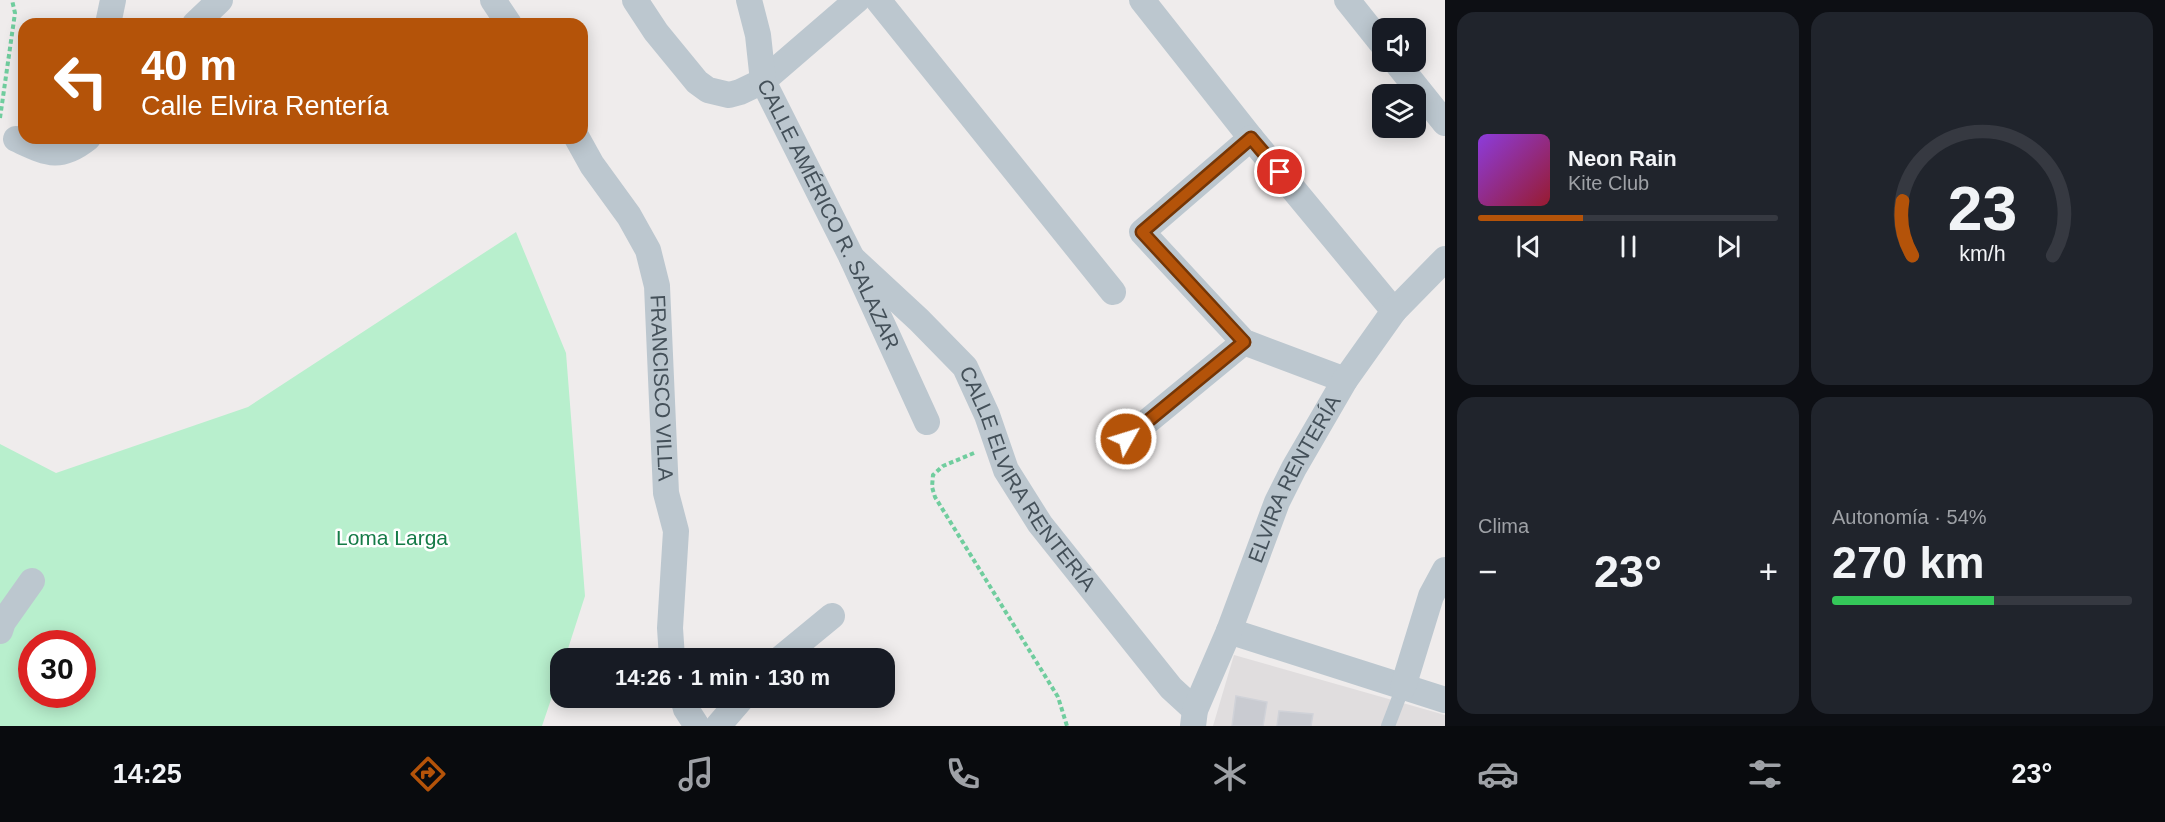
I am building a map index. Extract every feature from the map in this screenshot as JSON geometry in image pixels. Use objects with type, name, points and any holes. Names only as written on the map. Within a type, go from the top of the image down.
[{"type":"street","points":[[109,18],[113,0]]},
{"type":"street","points":[[201,18],[220,0]]},
{"type":"street","points":[[493,0],[505,18]]},
{"type":"street","points":[[635,0],[697,82],[708,90],[729,95],[763,81],[857,0]]},
{"type":"street","name":"CALLE AMÉRICO R. SALAZAR","points":[[749,0],[758,35],[763,81],[852,258],[927,422]]},
{"type":"street","points":[[878,0],[1113,292]]},
{"type":"street","points":[[1142,0],[1251,138],[1394,311]]},
{"type":"street","points":[[1347,0],[1372,31]]},
{"type":"street","points":[[1404,72],[1445,123]]},
{"type":"street","points":[[1251,138],[1142,232],[1244,342],[1345,380]]},
{"type":"street","points":[[28,144],[44,152],[66,152],[79,144]]},
{"type":"street","name":"FRANCISCO VILLA","points":[[580,144],[592,165],[639,233],[648,250],[657,286],[666,493],[676,531],[670,628],[671,648]]},
{"type":"street","name":"CALLE ELVIRA RENTERÍA","points":[[852,258],[919,320],[965,367],[987,415],[1006,470],[1040,524],[1194,718]]},
{"type":"street","name":"ELVIRA RENTERÍA","points":[[1194,718],[1277,502],[1345,380],[1394,311],[1445,259]]},
{"type":"street","points":[[1126,439],[1244,342]]},
{"type":"street","points":[[1403,687],[1431,596],[1445,570]]},
{"type":"street","points":[[0,631],[3,622],[32,581]]},
{"type":"street","points":[[793,648],[832,616]]},
{"type":"street","points":[[1228,631],[1445,700]]},
{"type":"street","points":[[686,708],[697,726]]},
{"type":"street","points":[[718,726],[733,708]]},
{"type":"lane","points":[[1388,726],[1403,687]]},
{"type":"path","points":[[0,118],[15,14],[12,0]]},
{"type":"path","points":[[997,444],[943,466],[933,475],[934,497],[1058,698],[1067,726]]},
{"type":"shaded area","points":[[1234,655],[1445,715],[1445,726],[1213,726]]},
{"type":"green space","name":"Loma Larga","points":[[516,232],[566,353],[585,596],[568,648],[550,648],[550,702],[542,726],[0,726],[0,444],[56,473],[248,407]]},
{"type":"building","points":[[1236,696],[1267,702],[1263,726],[1232,726]]},
{"type":"building","points":[[1279,711],[1313,714],[1311,726],[1277,726]]},
{"type":"route","points":[[1126,439],[1244,342],[1142,232],[1251,138],[1280,172]]}]
